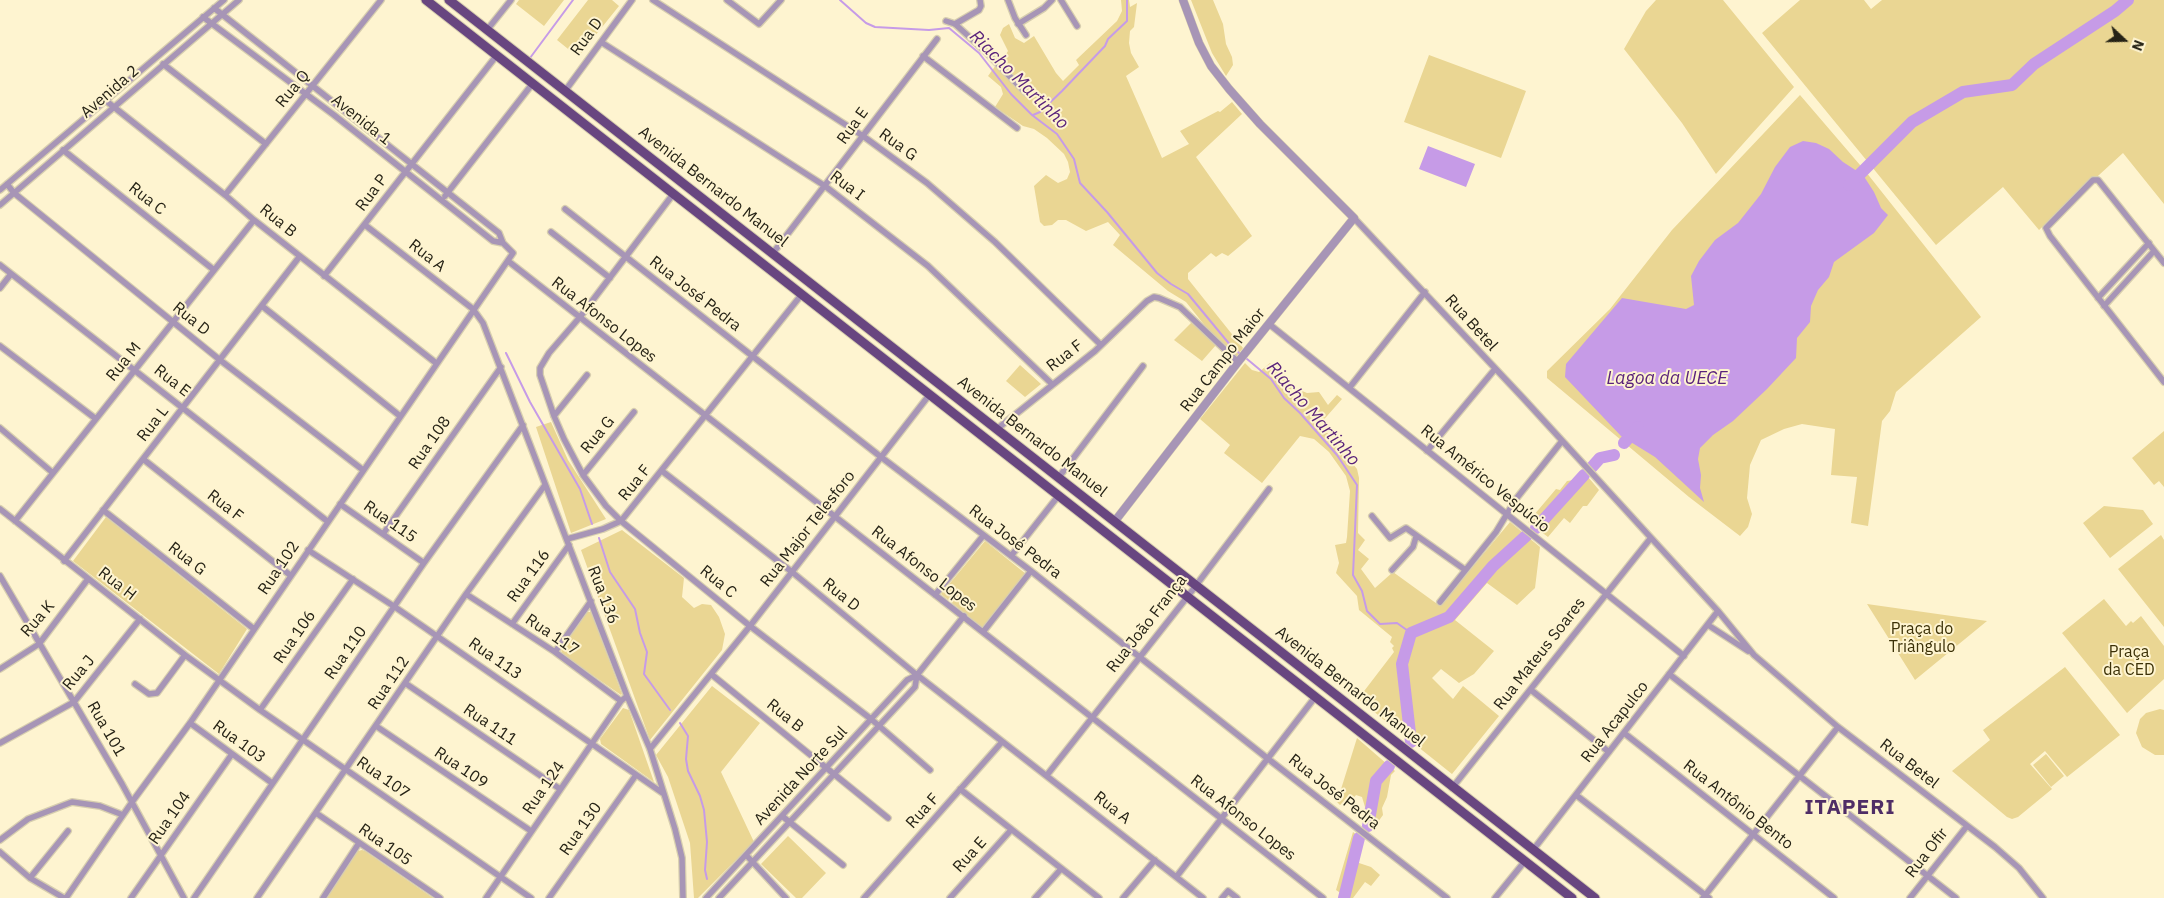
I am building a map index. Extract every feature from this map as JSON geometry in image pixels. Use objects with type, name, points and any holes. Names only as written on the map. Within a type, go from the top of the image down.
[{"type":"main road","name":"Avenida Bernardo Manuel","points":[[426,0],[722,230],[1572,898]]},
{"type":"main road","name":"Avenida Bernardo Manuel","points":[[449,0],[1115,520],[1452,788],[1595,898]]},
{"type":"main road","points":[[722,230],[730,220]]},
{"type":"main road","points":[[734,240],[742,229]]},
{"type":"main road","points":[[1234,633],[1243,622]]},
{"type":"main road","points":[[1482,827],[1489,822],[1489,815]]},
{"type":"main road","points":[[1503,844],[1505,836],[1512,833]]},
{"type":"street","name":"Avenida 2","points":[[0,190],[224,0]]},
{"type":"street","name":"Avenida 2","points":[[0,205],[239,0]]},
{"type":"street","name":"Rua Q","points":[[225,195],[314,87],[381,0]]},
{"type":"street","points":[[487,30],[511,0]]},
{"type":"street","name":"Rua D","points":[[565,91],[632,0]]},
{"type":"street","name":"Rua G","points":[[653,0],[863,136],[927,183],[962,212],[1101,345]]},
{"type":"street","points":[[727,0],[759,24],[781,0]]},
{"type":"street","points":[[1008,0],[1018,24],[1026,36]]},
{"type":"street","points":[[1018,24],[1044,8],[1052,0]]},
{"type":"street","points":[[1061,0],[1077,26]]},
{"type":"street","name":"Rua Betel","points":[[1183,0],[1199,43],[1211,66],[1229,89],[1260,124],[1354,218],[1424,292],[1718,611],[1754,655]]},
{"type":"street","points":[[955,24],[979,10],[980,2]]},
{"type":"street","name":"Avenida 1","points":[[214,8],[447,194],[499,233],[503,243],[513,253]]},
{"type":"street","name":"Avenida 1","points":[[203,17],[306,96],[334,115],[494,242],[503,243]]},
{"type":"street","points":[[946,21],[955,24],[985,51],[1026,93]]},
{"type":"street","name":"Rua E","points":[[773,254],[937,39]]},
{"type":"street","name":"Rua I","points":[[601,42],[826,186],[928,266],[1052,384]]},
{"type":"street","name":"Rua P","points":[[324,276],[496,55]]},
{"type":"street","points":[[923,56],[1017,128]]},
{"type":"street","points":[[163,64],[266,144]]},
{"type":"street","points":[[442,200],[533,83]]},
{"type":"street","name":"Rua B","points":[[105,100],[324,276],[436,363]]},
{"type":"street","name":"Rua C","points":[[63,150],[214,270]]},
{"type":"street","points":[[2164,263],[2098,180],[2093,180],[2049,224],[2046,230],[2164,382]]},
{"type":"street","name":"Rua D","points":[[7,184],[14,193],[220,360],[363,470]]},
{"type":"street","points":[[580,317],[674,193]]},
{"type":"street","name":"Rua José Pedra","points":[[565,209],[881,457],[1140,656],[1447,898]]},
{"type":"street","name":"Rua Campo Maior","points":[[1115,520],[1238,362],[1354,218]]},
{"type":"street","name":"Rua M","points":[[16,521],[134,369],[174,322],[254,220]]},
{"type":"street","name":"Rua A","points":[[364,225],[473,309]]},
{"type":"street","points":[[551,232],[610,278]]},
{"type":"street","points":[[2098,298],[2149,243]]},
{"type":"street","points":[[2104,306],[2154,251]]},
{"type":"street","name":"Rua 102","points":[[65,898],[190,722],[513,253]]},
{"type":"street","name":"Rua L","points":[[64,560],[300,256]]},
{"type":"street","name":"Rua Afonso Lopes","points":[[508,261],[1323,898]]},
{"type":"street","name":"Rua E","points":[[0,265],[327,521]]},
{"type":"street","points":[[0,288],[11,274]]},
{"type":"street","points":[[1350,387],[1424,292]]},
{"type":"street","name":"Rua F","points":[[568,542],[621,522],[802,294]]},
{"type":"street","name":"Rua F","points":[[997,429],[1101,345],[1147,301],[1154,297],[1180,307],[1238,362]]},
{"type":"street","points":[[262,306],[400,416]]},
{"type":"street","name":"Rua 136","points":[[473,309],[483,323],[501,367],[627,696],[650,749],[682,858],[683,898]]},
{"type":"street","name":"Rua C","points":[[580,317],[549,353],[540,368],[540,375],[554,416],[583,476],[606,506],[621,522],[750,626],[871,719],[930,770]]},
{"type":"street","name":"Rua Américo Vespúcio","points":[[1269,324],[1684,656]]},
{"type":"street","points":[[0,346],[96,420]]},
{"type":"street","points":[[1059,478],[1143,366]]},
{"type":"street","name":"Rua 108","points":[[383,534],[501,367]]},
{"type":"street","points":[[1427,451],[1495,369]]},
{"type":"street","points":[[554,416],[586,375]]},
{"type":"street","name":"Rua Major Telesforo","points":[[650,749],[750,626],[930,394]]},
{"type":"street","name":"Rua G","points":[[583,476],[634,412]]},
{"type":"street","name":"Rua 110","points":[[194,898],[424,563],[523,425]]},
{"type":"street","points":[[0,428],[54,473]]},
{"type":"street","points":[[1440,602],[1496,532],[1516,499],[1562,441]]},
{"type":"street","name":"Rua F","points":[[143,459],[290,575]]},
{"type":"street","name":"Rua D","points":[[662,471],[792,572],[916,675],[1002,742]]},
{"type":"street","name":"Rua 112","points":[[258,898],[466,594],[545,485]]},
{"type":"street","name":"Rua João França","points":[[1047,775],[1188,596],[1269,489]]},
{"type":"street","points":[[1011,556],[1059,495]]},
{"type":"street","name":"Rua 115","points":[[340,504],[424,563]]},
{"type":"street","name":"Rua H","points":[[0,509],[219,680]]},
{"type":"street","name":"Rua G","points":[[103,510],[254,629]]},
{"type":"street","points":[[1372,516],[1390,538],[1404,528],[1464,570]]},
{"type":"street","points":[[935,595],[983,536]]},
{"type":"street","points":[[1392,570],[1413,547],[1416,537]]},
{"type":"street","name":"Rua Mateus Soares","points":[[1452,788],[1605,593],[1650,539]]},
{"type":"street","name":"Rua 116","points":[[512,624],[568,542]]},
{"type":"street","name":"Rua 113","points":[[308,550],[438,636],[664,794]]},
{"type":"street","points":[[983,632],[1031,571]]},
{"type":"street","name":"Rua 101","points":[[0,576],[132,802],[184,898]]},
{"type":"street","name":"Rua K","points":[[0,669],[39,644],[88,579]]},
{"type":"street","name":"Rua 106","points":[[260,710],[353,579]]},
{"type":"street","name":"Rua 117","points":[[466,594],[555,652],[621,701]]},
{"type":"street","points":[[555,652],[591,601]]},
{"type":"street","name":"Rua Acapulco","points":[[1533,850],[1718,611]]},
{"type":"street","name":"Avenida Norte Sul","points":[[706,898],[747,856],[907,680],[916,675],[964,616]]},
{"type":"street","name":"Rua J","points":[[0,743],[74,702],[140,619]]},
{"type":"street","name":"Rua Betel","points":[[1708,625],[1754,655],[1838,727],[2009,858],[2025,874],[2043,898]]},
{"type":"street","points":[[135,684],[149,694],[157,693],[185,655]]},
{"type":"street","name":"Rua B","points":[[712,674],[888,818]]},
{"type":"street","points":[[1669,674],[1956,898]]},
{"type":"street","name":"Avenida Norte Sul","points":[[719,898],[915,687],[916,675]]},
{"type":"street","name":"Rua 107","points":[[219,680],[531,898]]},
{"type":"street","name":"Rua 111","points":[[405,683],[560,789]]},
{"type":"street","points":[[1530,690],[1609,752]]},
{"type":"street","name":"Rua 124","points":[[486,898],[621,701],[627,696]]},
{"type":"street","points":[[1178,876],[1316,696]]},
{"type":"street","name":"Rua 103","points":[[190,722],[272,783]]},
{"type":"street","name":"Rua 109","points":[[376,726],[531,831]]},
{"type":"street","points":[[1576,795],[1706,897],[1838,727]]},
{"type":"street","name":"Rua Antônio Bento","points":[[1624,733],[1834,898]]},
{"type":"street","name":"Rua F","points":[[864,898],[1002,742]]},
{"type":"street","name":"Rua A","points":[[1002,742],[1178,876],[1204,898]]},
{"type":"street","name":"Rua 104","points":[[131,898],[160,854],[232,754]]},
{"type":"street","name":"Rua 130","points":[[549,898],[636,775]]},
{"type":"street","points":[[960,789],[1099,898]]},
{"type":"street","points":[[0,840],[23,821],[72,802],[100,806],[123,815]]},
{"type":"street","name":"Rua 105","points":[[316,813],[440,898]]},
{"type":"street","points":[[782,816],[843,865]]},
{"type":"street","name":"Rua Ofir","points":[[1910,898],[1967,826]]},
{"type":"street","name":"Rua E","points":[[950,898],[1011,830]]},
{"type":"street","points":[[30,878],[68,831]]},
{"type":"street","points":[[323,898],[359,843]]},
{"type":"street","points":[[0,852],[30,878],[65,898]]},
{"type":"street","points":[[747,856],[786,898]]},
{"type":"street","points":[[1123,898],[1155,860]]},
{"type":"street","points":[[1495,898],[1525,861]]},
{"type":"street","points":[[1035,898],[1061,869]]},
{"type":"street","points":[[1222,898],[1228,891],[1237,898]]},
{"type":"green space","points":[[519,0],[564,0],[544,26],[516,4]]},
{"type":"green space","points":[[588,0],[612,0],[619,6],[578,57],[557,40]]},
{"type":"green space","points":[[1121,0],[1129,0],[1130,7],[1137,3],[1134,27],[1130,31],[1129,43],[1131,53],[1139,67],[1126,76],[1162,158],[1189,144],[1180,131],[1218,111],[1220,112],[1232,102],[1242,114],[1196,157],[1252,236],[1228,256],[1222,253],[1216,257],[1211,253],[1188,273],[1188,279],[1243,348],[1237,356],[1234,356],[1218,342],[1186,302],[1168,291],[1113,245],[1120,235],[1108,222],[1086,231],[1066,220],[1058,220],[1052,225],[1044,226],[1040,222],[1034,186],[1046,175],[1058,183],[1067,179],[1070,172],[1068,162],[1064,154],[1047,138],[1034,129],[1023,126],[995,107],[1003,94],[1001,87],[988,76],[1008,51],[1000,35],[1003,28],[1009,24],[1015,38],[1024,43],[1034,36],[1056,73],[1063,81],[1079,65],[1076,60],[1117,21],[1122,11]]},
{"type":"green space","points":[[1191,0],[1213,0],[1223,24],[1226,44],[1232,57],[1233,65],[1226,76],[1212,53]]},
{"type":"green space","points":[[1656,0],[1723,0],[1794,87],[1716,174],[1682,123],[1624,49],[1646,11]]},
{"type":"green space","points":[[1800,0],[1864,0],[1871,9],[1882,0],[2164,0],[2164,204],[2123,153],[2039,230],[2003,187],[1936,245],[1762,33]]},
{"type":"green space","points":[[1429,55],[1526,91],[1501,158],[1404,122]]},
{"type":"green space","points":[[1800,95],[1866,172],[1981,317],[1896,392],[1890,411],[1882,421],[1868,526],[1851,523],[1857,477],[1831,475],[1835,429],[1802,424],[1784,429],[1761,440],[1750,465],[1747,498],[1752,514],[1748,527],[1740,536],[1689,497],[1547,378],[1547,371],[1610,309],[1672,230]]},
{"type":"green space","points":[[1192,322],[1216,345],[1202,361],[1174,340]]},
{"type":"green space","points":[[1245,363],[1252,370],[1259,372],[1270,363],[1294,387],[1291,391],[1295,395],[1300,390],[1307,393],[1319,392],[1328,405],[1337,395],[1342,399],[1320,424],[1357,469],[1359,478],[1358,533],[1365,540],[1358,550],[1369,559],[1361,569],[1375,588],[1393,572],[1440,606],[1510,522],[1540,547],[1535,588],[1517,605],[1487,583],[1455,620],[1494,651],[1474,674],[1459,683],[1441,669],[1432,678],[1453,699],[1463,686],[1499,716],[1452,774],[1358,699],[1394,652],[1392,648],[1394,646],[1390,642],[1392,637],[1359,610],[1357,596],[1336,573],[1339,563],[1335,545],[1346,543],[1350,491],[1346,476],[1329,452],[1314,439],[1300,436],[1262,483],[1224,453],[1230,445],[1200,419]]},
{"type":"green space","points":[[1020,365],[1041,384],[1025,397],[1006,381]]},
{"type":"green space","points":[[551,422],[568,460],[606,519],[571,533],[536,427]]},
{"type":"green space","points":[[2164,431],[2164,487],[2159,481],[2154,485],[2132,458]]},
{"type":"green space","points":[[1583,471],[1599,490],[1587,506],[1583,506],[1570,523],[1564,518],[1548,537],[1528,522],[1556,489],[1560,490],[1567,481],[1574,480]]},
{"type":"green space","points":[[2104,506],[2143,510],[2153,524],[2110,558],[2083,523]]},
{"type":"green space","points":[[106,517],[247,629],[219,674],[73,561]]},
{"type":"green space","points":[[622,530],[684,578],[682,597],[694,608],[702,604],[711,605],[719,617],[725,634],[722,650],[650,740],[581,550]]},
{"type":"green space","points":[[2161,535],[2164,540],[2164,627],[2118,569]]},
{"type":"green space","points":[[985,541],[1026,574],[983,628],[941,594]]},
{"type":"green space","name":"Praça da CED","points":[[2104,599],[2126,626],[2141,616],[2164,646],[2164,679],[2127,713],[2062,633]]},
{"type":"green space","name":"Praça do Triângulo","points":[[1867,604],[1987,621],[1915,680]]},
{"type":"green space","points":[[587,612],[591,612],[621,695],[562,654],[561,649]]},
{"type":"green space","points":[[2065,667],[2120,735],[2067,777],[2045,751],[2030,764],[2052,789],[2018,817],[2012,819],[2007,817],[1952,771],[1990,740],[1983,730]]},
{"type":"green space","points":[[712,686],[760,723],[721,772],[754,842],[698,898],[694,898],[690,843],[668,777],[656,755]]},
{"type":"green space","points":[[623,708],[629,710],[654,782],[601,744],[600,739]]},
{"type":"green space","points":[[2160,709],[2164,710],[2164,755],[2155,755],[2142,747],[2136,733],[2140,719],[2146,713]]},
{"type":"green space","points":[[1357,738],[1395,771],[1391,775],[1387,797],[1382,808],[1383,815],[1372,830],[1363,822],[1365,807],[1362,797],[1356,795],[1352,800],[1348,798],[1340,805],[1337,802]]},
{"type":"green space","points":[[2046,754],[2064,776],[2051,787],[2033,765]]},
{"type":"green space","points":[[1353,832],[1362,839],[1356,862],[1371,867],[1380,875],[1371,886],[1365,882],[1353,898],[1340,898],[1342,894],[1336,890]]},
{"type":"green space","points":[[788,836],[826,873],[802,898],[796,898],[761,864]]},
{"type":"green space","points":[[362,850],[433,898],[328,898],[328,894],[358,851]]},
{"type":"water","name":"Lagoa da UECE","points":[[1803,141],[1816,143],[1829,149],[1843,162],[1863,175],[1874,192],[1881,208],[1888,215],[1874,233],[1834,262],[1829,277],[1818,290],[1811,306],[1810,322],[1797,338],[1796,358],[1733,421],[1713,435],[1700,448],[1698,459],[1701,475],[1700,488],[1704,502],[1655,457],[1621,436],[1565,377],[1566,364],[1622,298],[1686,309],[1694,305],[1691,276],[1699,261],[1715,240],[1738,223],[1761,194],[1775,167],[1790,147]]},
{"type":"water","points":[[1428,146],[1475,164],[1466,187],[1419,169]]},
{"type":"waterway","points":[[530,58],[573,0]]},
{"type":"waterway","name":"Riacho Martinho","points":[[840,0],[866,23],[875,27],[929,30],[949,28],[979,53],[1011,94],[1032,115],[1057,134],[1074,159],[1080,183],[1107,212],[1157,273],[1188,294],[1239,353]]},
{"type":"waterway","points":[[1033,115],[1040,112],[1062,91],[1105,46],[1108,39],[1127,21],[1127,0]]},
{"type":"waterway","points":[[1849,185],[1912,122],[1963,92],[2012,85],[2034,64],[2115,11],[2128,0]]},
{"type":"waterway","points":[[506,353],[530,402],[580,489],[592,524]]},
{"type":"waterway","name":"Riacho Martinho","points":[[1247,359],[1271,379],[1284,398],[1300,413],[1337,455],[1357,485],[1353,575],[1362,591],[1367,611],[1380,624],[1397,623],[1411,633]]},
{"type":"waterway","points":[[1624,443],[1638,427]]},
{"type":"waterway","points":[[1592,467],[1600,458],[1614,455]]},
{"type":"waterway","points":[[1536,528],[1584,475]]},
{"type":"waterway","points":[[1411,742],[1402,664],[1411,633],[1449,617],[1493,566],[1527,535]]},
{"type":"waterway","points":[[599,538],[610,572],[635,609],[640,633],[647,652],[644,674],[670,710]]},
{"type":"waterway","points":[[680,723],[688,736],[686,759],[688,771],[700,796],[704,810],[707,842],[705,870],[707,879]]},
{"type":"waterway","points":[[1368,826],[1376,781],[1389,766]]},
{"type":"waterway","points":[[1344,898],[1359,838]]},
{"type":"district","name":"ITAPERI","points":[[1850,808]]}]
